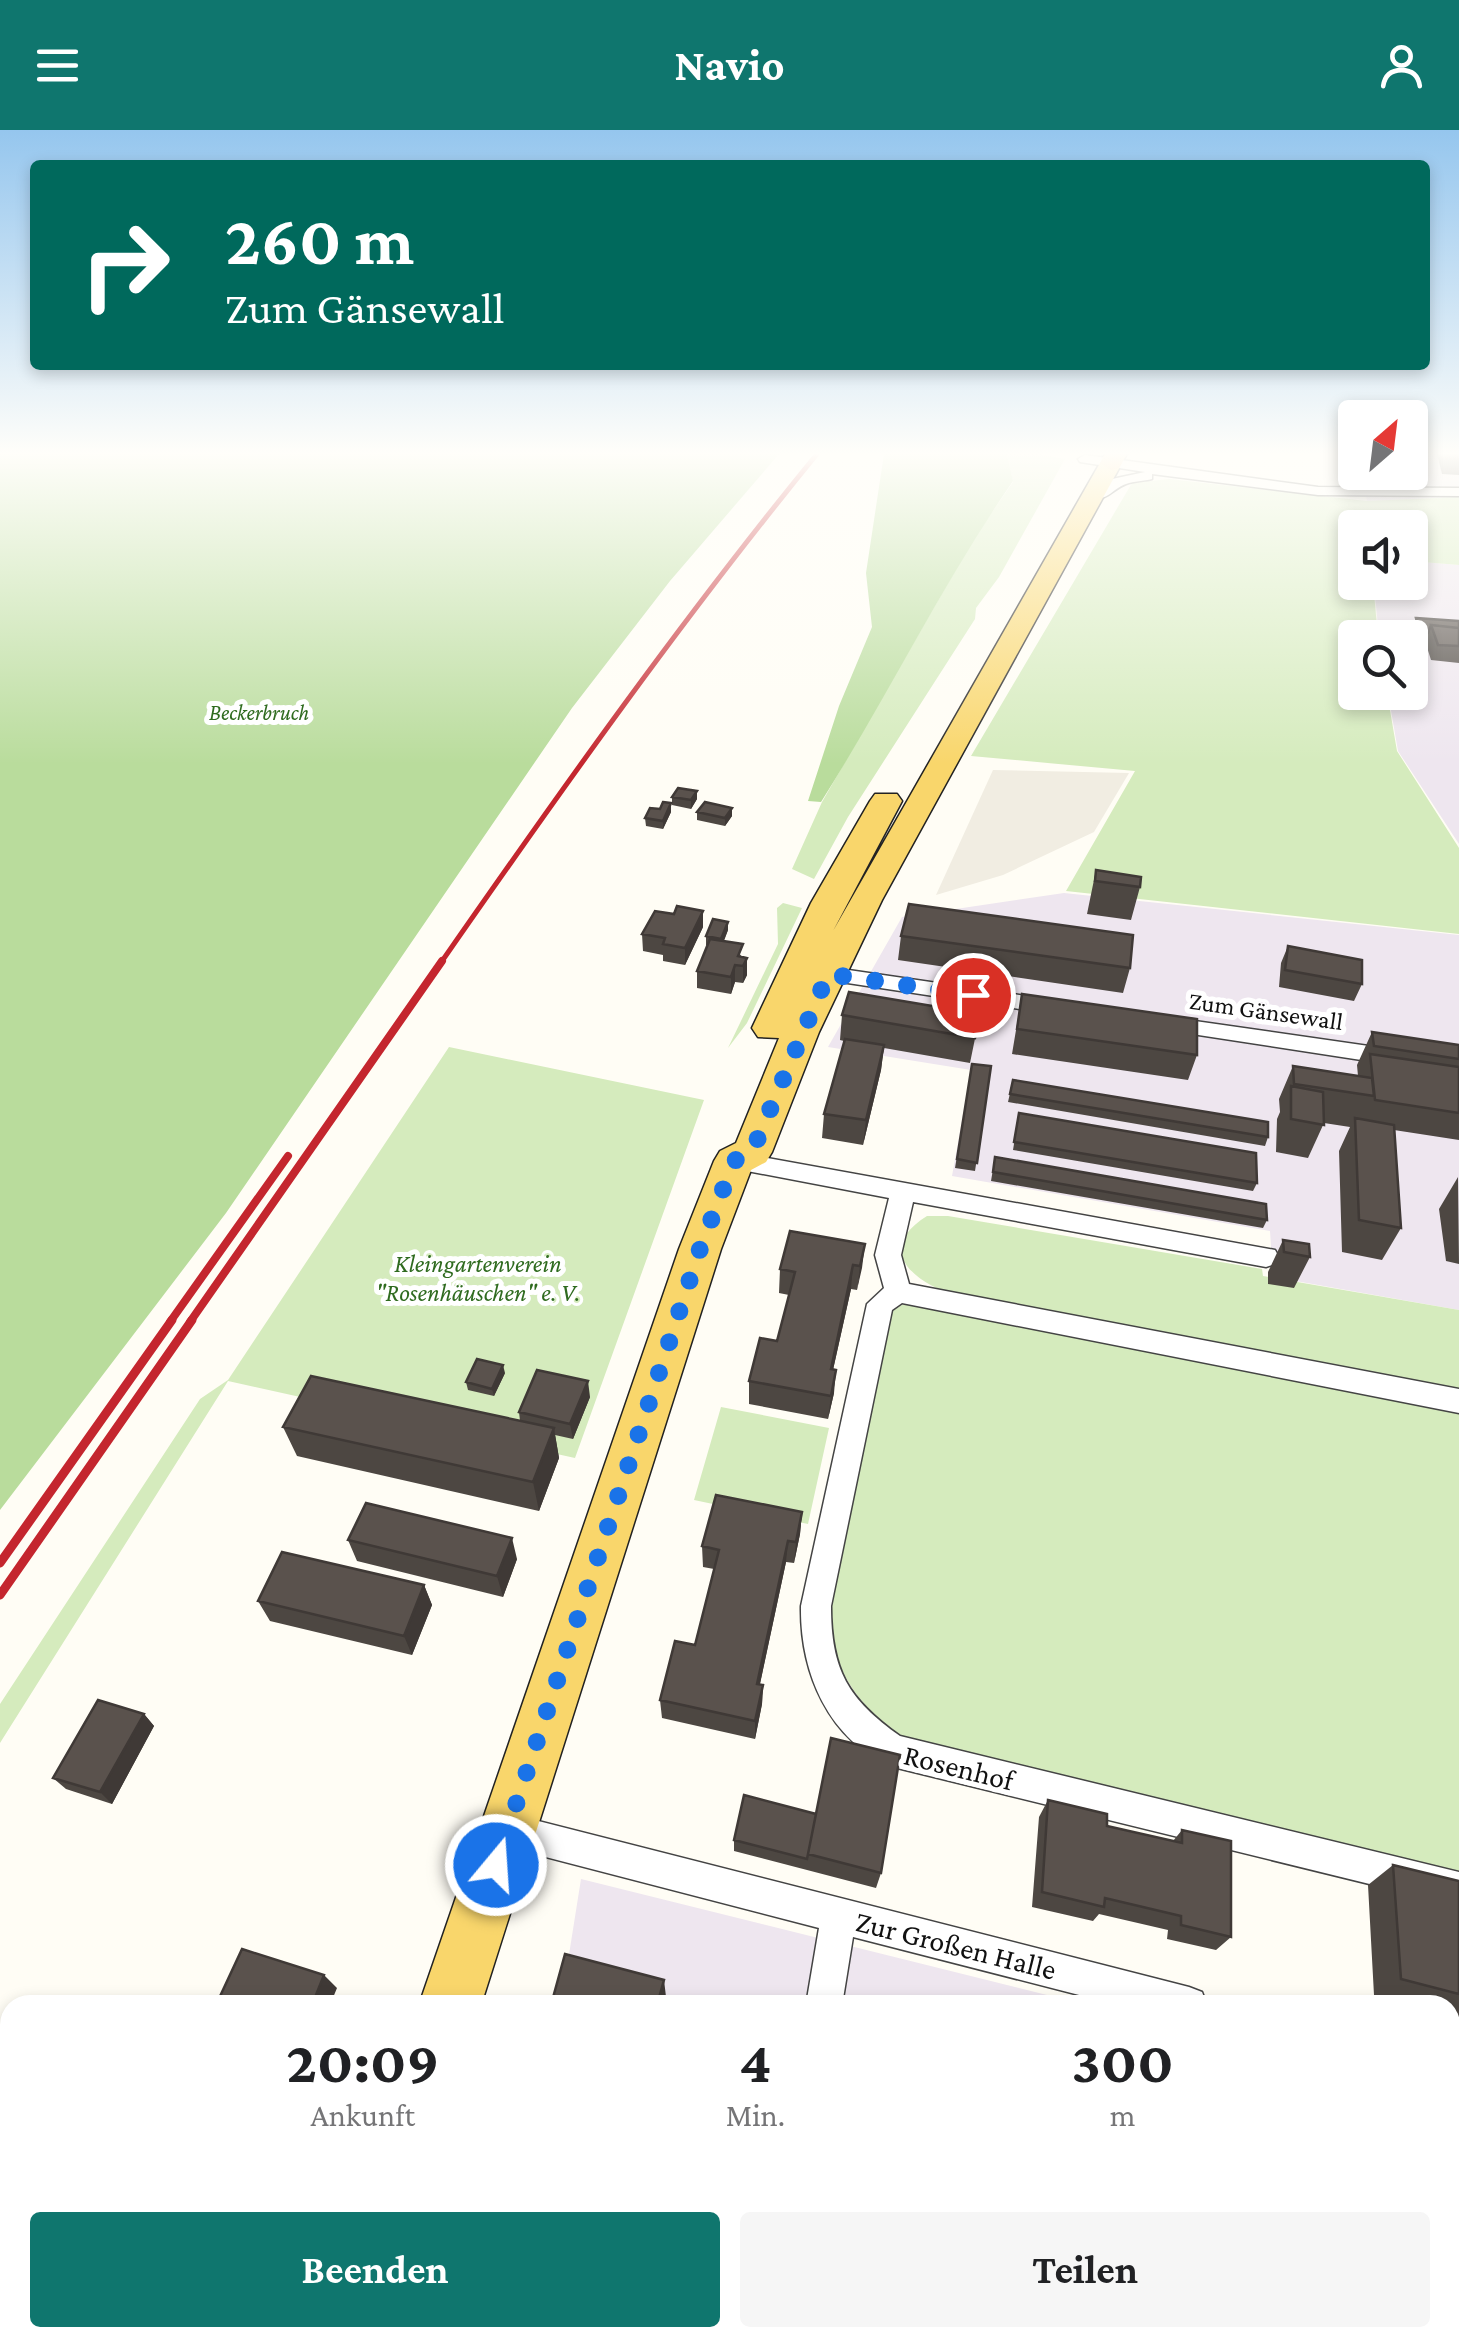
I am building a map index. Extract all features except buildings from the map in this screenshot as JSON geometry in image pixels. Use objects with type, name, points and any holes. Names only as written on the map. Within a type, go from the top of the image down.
[{"type":"main road","points":[[734,1161],[724,1146],[812,938],[908,763],[1033,557]]},
{"type":"main road","points":[[453,1995],[700,1249],[734,1161],[752,1152],[828,974],[912,811],[1058,557]]},
{"type":"street","points":[[828,974],[1074,1010]]},
{"type":"street","name":"Zum Gänsewall","points":[[1145,1020],[1459,1066]]},
{"type":"street","points":[[734,1161],[1266,1257]]},
{"type":"street","points":[[903,1191],[888,1256],[898,1292],[1459,1401]]},
{"type":"street","name":"Rosenhof","points":[[898,1292],[880,1304],[816,1606],[814,1633],[820,1668],[836,1700],[858,1728],[893,1751],[1459,1889]]},
{"type":"street","name":"Zur Großen Halle","points":[[507,1830],[1150,1995]]},
{"type":"street","name":"Zur Großen Halle","points":[[826,1995],[839,1915]]},
{"type":"shaded area","points":[[1428,562],[1459,565],[1459,844],[1398,751],[1391,710],[1428,710],[1428,620],[1377,620],[1376,600],[1428,600]]},
{"type":"shaded area","points":[[993,770],[1129,773],[1094,832],[1003,875],[936,895]]},
{"type":"shaded area","points":[[1064,893],[1459,935],[1459,1310],[1273,1277],[1270,1231],[952,1176],[971,1070],[828,1047],[902,917]]},
{"type":"shaded area","points":[[581,1879],[1047,1995],[563,1995]]},
{"type":"green space","name":"Beckerbruch","points":[[0,557],[690,557],[572,708],[226,1213],[0,1510]]},
{"type":"green space","points":[[868,557],[964,557],[821,802],[808,801],[839,706],[872,627],[866,573]]},
{"type":"green space","points":[[963,557],[1010,557],[848,817],[814,879],[792,869],[822,802]]},
{"type":"green space","points":[[1088,557],[1338,557],[1338,600],[1375,600],[1376,620],[1338,620],[1338,710],[1390,710],[1397,751],[1459,848],[1459,934],[1066,891],[1135,771],[971,756]]},
{"type":"green space","points":[[1428,557],[1459,557],[1459,565],[1428,562]]},
{"type":"green space","points":[[783,903],[802,908],[747,1023],[728,1048],[778,944],[777,908]]},
{"type":"green space","name":"Kleingartenverein \"Rosenhäuschen\" e. V.","points":[[449,1047],[704,1100],[575,1458],[228,1381],[0,1743],[0,1704],[200,1399],[228,1380]]},
{"type":"green space","points":[[927,1216],[948,1216],[1262,1269],[1263,1276],[1459,1310],[1459,1390],[959,1297],[928,1284],[906,1265],[901,1254],[902,1242]]},
{"type":"green space","points":[[916,1304],[1459,1411],[1459,1878],[909,1741],[873,1712],[839,1663],[829,1597],[886,1315],[902,1305]]},
{"type":"green space","points":[[721,1407],[829,1428],[808,1524],[694,1500]]},
{"type":"railway","points":[[440,964],[624,705],[735,557]]},
{"type":"railway","points":[[190,1322],[442,961]]},
{"type":"railway","points":[[170,1322],[288,1156]]},
{"type":"railway","points":[[0,1563],[172,1320]]},
{"type":"railway","points":[[0,1595],[192,1320]]},
{"type":"route","points":[[496,1865],[700,1249],[734,1161],[752,1152],[828,974],[973,995]]}]
